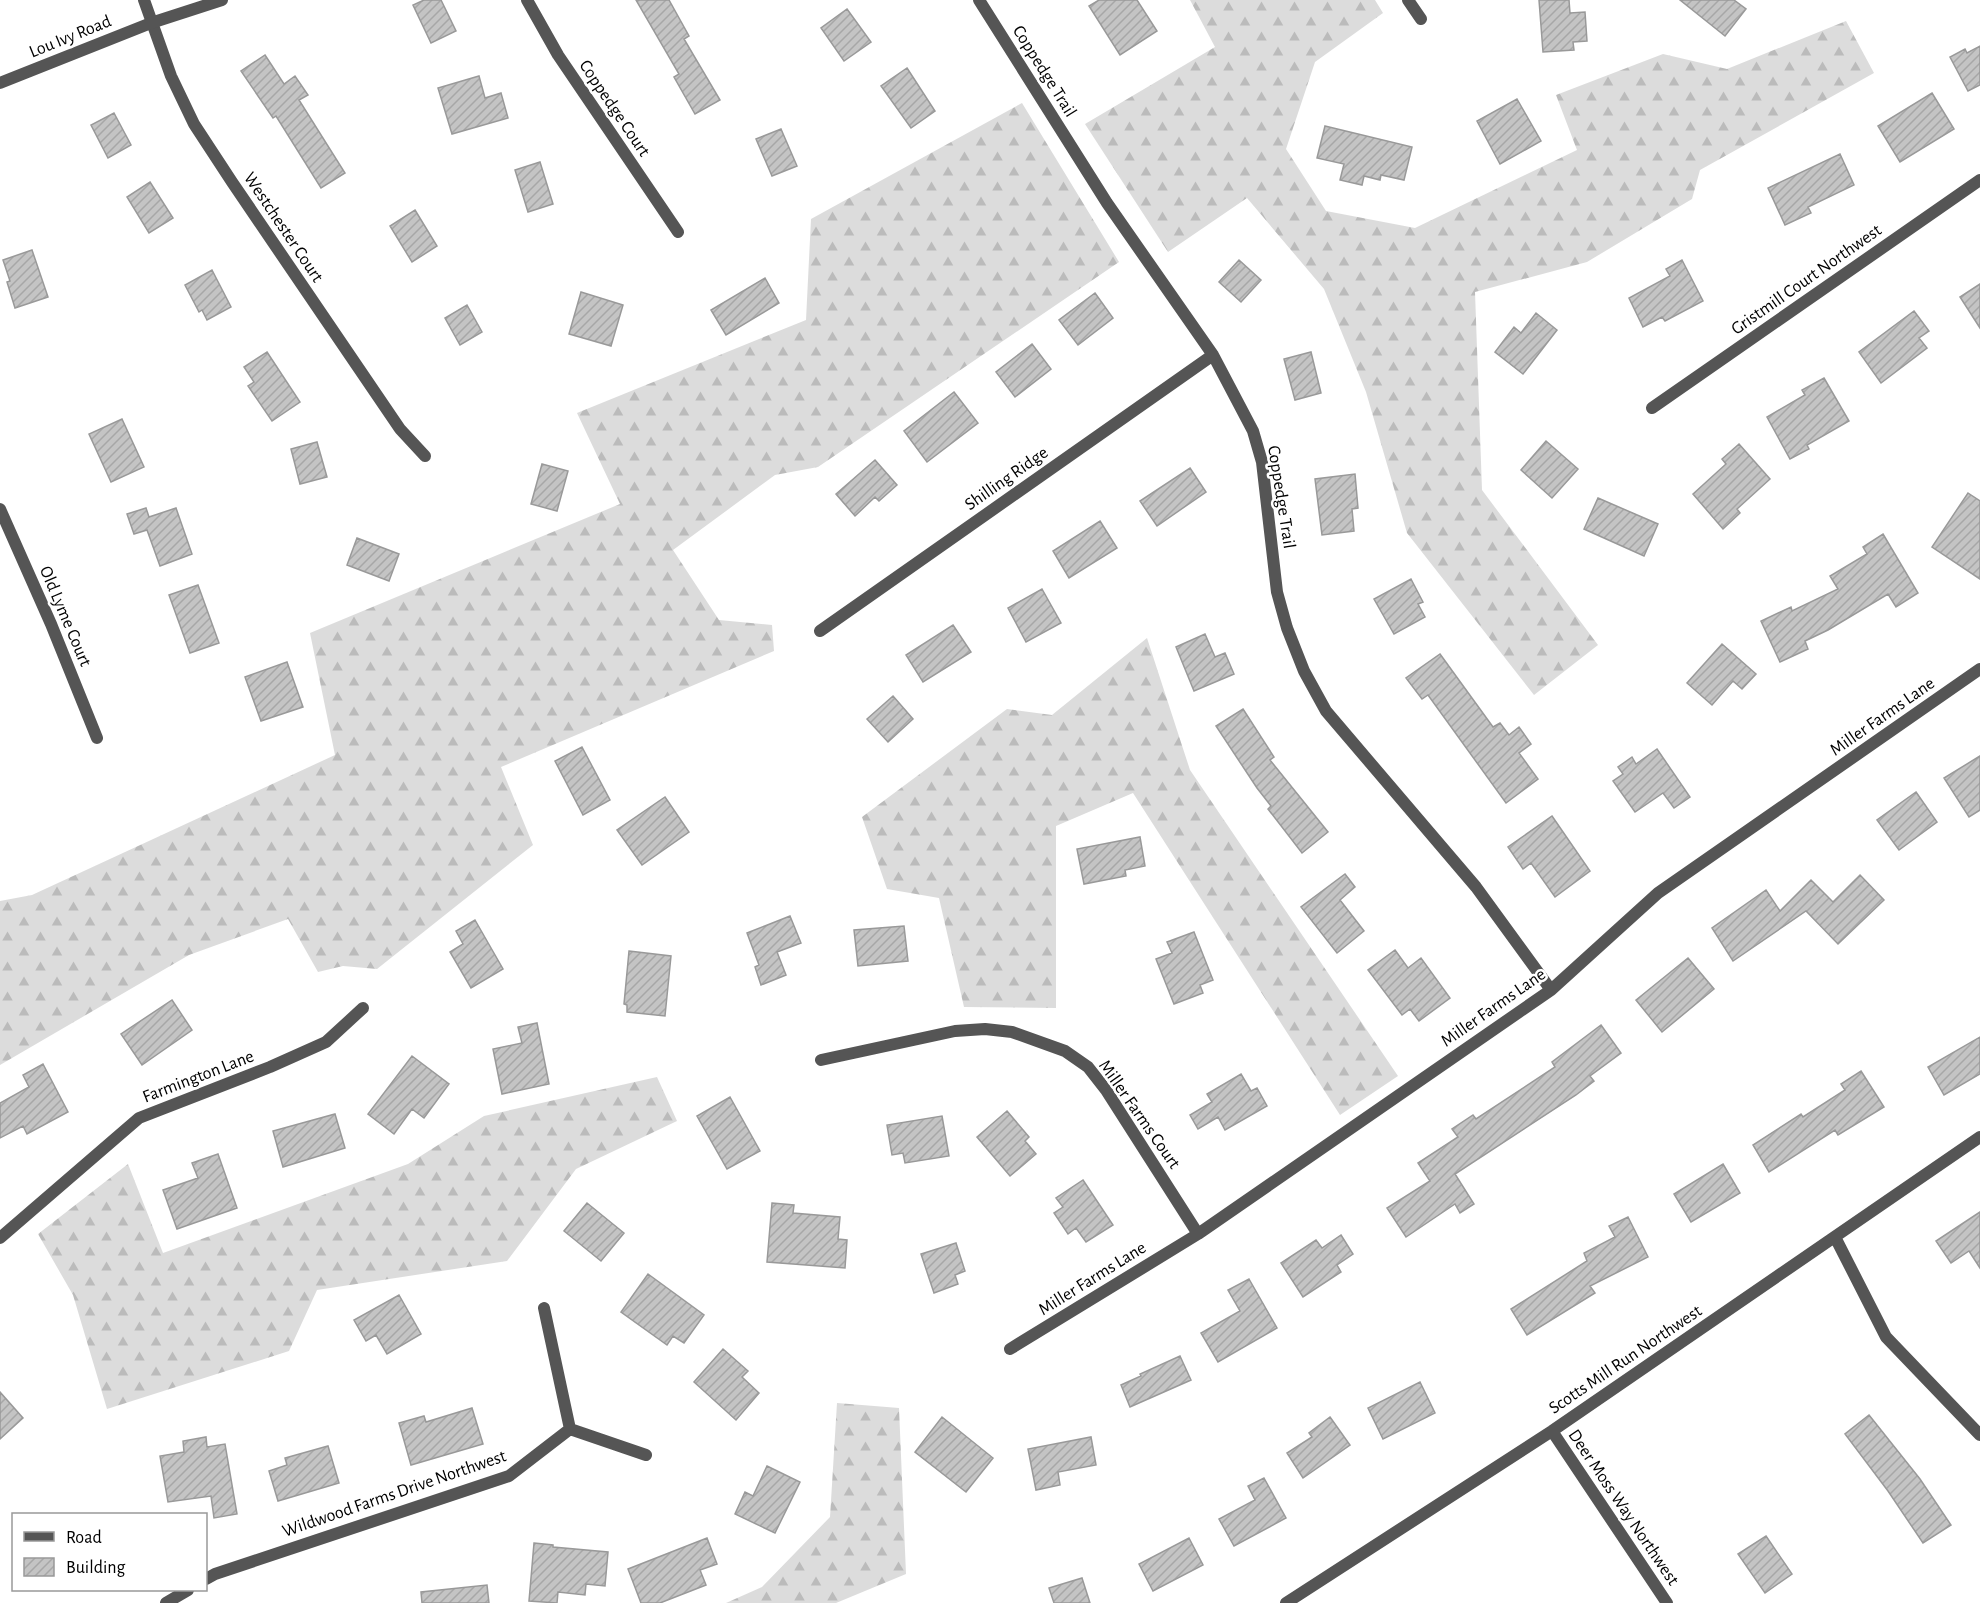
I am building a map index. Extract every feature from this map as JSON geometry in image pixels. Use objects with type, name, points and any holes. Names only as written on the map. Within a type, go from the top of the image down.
[{"type":"street","name":"Westchester Court","points":[[144,0],[171,76],[194,124],[400,429],[425,456]]},
{"type":"street","name":"Lou Ivy Road","points":[[0,83],[151,23],[222,0]]},
{"type":"street","name":"Coppedge Court","points":[[527,0],[558,55],[678,232]]},
{"type":"street","name":"Coppedge Trail","points":[[979,0],[1107,203],[1213,355],[1252,431],[1263,473],[1277,592],[1287,628],[1304,671],[1326,711],[1476,887],[1551,990]]},
{"type":"street","points":[[1408,0],[1420,19]]},
{"type":"street","name":"Gristmill Court Northwest","points":[[1652,408],[1980,180]]},
{"type":"street","name":"Shilling Ridge","points":[[820,631],[1213,355]]},
{"type":"street","name":"Old Lyme Court","points":[[0,509],[51,624],[97,738]]},
{"type":"street","name":"Miller Farms Lane","points":[[1010,1349],[1198,1233],[1551,990],[1658,893],[1980,669]]},
{"type":"street","name":"Farmington Lane","points":[[0,1238],[139,1118],[270,1067],[326,1042],[363,1008]]},
{"type":"street","name":"Miller Farms Court","points":[[821,1060],[955,1031],[985,1029],[1012,1032],[1065,1051],[1088,1067],[1106,1090],[1198,1233]]},
{"type":"street","name":"Scotts Mill Run Northwest","points":[[1286,1603],[1552,1431],[1980,1137]]},
{"type":"street","points":[[1835,1237],[1886,1337],[1980,1435]]},
{"type":"street","points":[[544,1308],[570,1429],[646,1455]]},
{"type":"street","name":"Wildwood Farms Drive Northwest","points":[[207,1578],[509,1476],[570,1429]]},
{"type":"street","name":"Deer Moss Way Northwest","points":[[1552,1431],[1667,1603]]},
{"type":"street","points":[[166,1603],[186,1591]]},
{"type":"green space","points":[[1190,0],[1375,0],[1383,13],[1315,62],[1286,149],[1326,211],[1415,228],[1577,150],[1556,95],[1663,54],[1727,69],[1846,21],[1874,73],[1700,170],[1692,199],[1587,262],[1475,292],[1482,490],[1598,645],[1534,695],[1407,533],[1366,392],[1324,289],[1247,198],[1168,252],[1085,124],[1215,47]]},
{"type":"green space","points":[[1022,103],[1119,262],[818,467],[775,475],[673,550],[719,620],[772,625],[774,651],[501,767],[533,845],[377,969],[343,966],[318,972],[288,919],[189,955],[0,1065],[0,901],[32,895],[335,755],[310,633],[620,504],[577,413],[806,320],[811,219]]},
{"type":"green space","points":[[1147,638],[1190,770],[1398,1076],[1340,1115],[1133,793],[1056,826],[1056,1008],[964,1007],[939,898],[887,889],[862,817],[1007,709],[1052,715]]},
{"type":"green space","points":[[657,1077],[677,1121],[576,1169],[507,1261],[317,1290],[289,1351],[107,1409],[73,1295],[38,1234],[128,1164],[163,1253],[408,1164],[484,1116]]},
{"type":"green space","points":[[837,1403],[899,1408],[906,1574],[836,1603],[726,1603],[762,1587],[830,1517]]},
{"type":"building","points":[[424,0],[441,0],[456,31],[431,43],[413,5]]},
{"type":"building","points":[[636,0],[669,0],[689,36],[684,39],[720,100],[695,114],[674,77],[679,74]]},
{"type":"building","points":[[1099,0],[1137,0],[1157,31],[1120,55],[1089,6]]},
{"type":"building","points":[[1539,0],[1569,0],[1570,13],[1585,12],[1587,41],[1573,42],[1574,50],[1543,52]]},
{"type":"building","points":[[1680,0],[1734,0],[1746,9],[1725,36]]},
{"type":"building","points":[[847,9],[871,42],[844,61],[821,28]]},
{"type":"building","points":[[1980,46],[1980,85],[1968,91],[1950,57],[1965,49],[1967,53]]},
{"type":"building","points":[[265,55],[284,84],[295,76],[308,95],[299,100],[345,173],[321,188],[276,116],[273,118],[241,71]]},
{"type":"building","points":[[907,68],[935,111],[911,128],[881,86]]},
{"type":"building","points":[[479,76],[485,98],[501,93],[508,118],[452,134],[438,88]]},
{"type":"building","points":[[1932,93],[1954,129],[1900,162],[1878,126]]},
{"type":"building","points":[[1517,99],[1541,141],[1500,164],[1477,121]]},
{"type":"building","points":[[114,113],[131,145],[108,158],[91,125]]},
{"type":"building","points":[[1325,126],[1412,147],[1404,180],[1381,175],[1380,180],[1364,176],[1362,185],[1340,180],[1344,164],[1317,158]]},
{"type":"building","points":[[781,129],[797,166],[772,176],[756,139]]},
{"type":"building","points":[[1840,154],[1854,185],[1808,207],[1811,213],[1785,225],[1768,188]]},
{"type":"building","points":[[540,162],[553,204],[528,212],[515,170]]},
{"type":"building","points":[[150,182],[173,218],[149,233],[127,197]]},
{"type":"building","points":[[415,210],[437,246],[412,262],[390,226]]},
{"type":"building","points":[[32,250],[48,297],[15,308],[3,260]]},
{"type":"building","points":[[1239,260],[1261,280],[1241,302],[1219,282]]},
{"type":"building","points":[[1682,260],[1703,301],[1665,321],[1662,317],[1643,327],[1629,298],[1670,276],[1666,269]]},
{"type":"building","points":[[212,270],[231,307],[207,320],[202,310],[199,312],[185,285]]},
{"type":"building","points":[[765,278],[779,303],[726,335],[711,310]]},
{"type":"building","points":[[1980,284],[1980,328],[1960,297]]},
{"type":"building","points":[[581,292],[623,305],[611,346],[569,334]]},
{"type":"building","points":[[1095,293],[1113,318],[1078,345],[1059,320]]},
{"type":"building","points":[[467,305],[482,332],[460,345],[445,318]]},
{"type":"building","points":[[1914,311],[1929,331],[1919,338],[1927,348],[1881,383],[1859,352]]},
{"type":"building","points":[[1536,313],[1557,330],[1523,374],[1495,352],[1514,327],[1521,333]]},
{"type":"building","points":[[1032,344],[1051,369],[1015,397],[996,372]]},
{"type":"building","points":[[267,352],[300,402],[272,421],[248,386],[254,382],[244,367]]},
{"type":"building","points":[[1311,352],[1321,393],[1295,400],[1284,359]]},
{"type":"building","points":[[1824,378],[1849,421],[1807,445],[1809,449],[1790,459],[1767,417],[1805,395],[1802,390]]},
{"type":"building","points":[[954,392],[978,423],[927,462],[904,431]]},
{"type":"building","points":[[122,419],[144,467],[111,482],[89,434]]},
{"type":"building","points":[[1546,441],[1578,469],[1552,498],[1521,470]]},
{"type":"building","points":[[317,442],[327,477],[300,484],[291,449]]},
{"type":"building","points":[[1739,444],[1770,479],[1737,509],[1740,513],[1723,529],[1693,494],[1726,464],[1722,459]]},
{"type":"building","points":[[875,460],[897,485],[879,501],[875,497],[855,516],[836,494]]},
{"type":"building","points":[[542,464],[568,471],[557,511],[531,504]]},
{"type":"building","points":[[1190,468],[1206,492],[1157,526],[1140,501]]},
{"type":"building","points":[[1355,474],[1358,508],[1352,509],[1354,531],[1322,535],[1315,479]]},
{"type":"building","points":[[1968,493],[1980,501],[1980,579],[1932,547]]},
{"type":"building","points":[[1598,498],[1658,524],[1644,556],[1584,529]]},
{"type":"building","points":[[146,508],[149,517],[176,508],[192,554],[160,566],[147,530],[134,534],[127,514]]},
{"type":"building","points":[[1100,521],[1117,548],[1069,578],[1053,551]]},
{"type":"building","points":[[1883,534],[1918,593],[1896,607],[1888,594],[1805,641],[1808,649],[1780,662],[1761,621],[1791,607],[1792,611],[1838,589],[1830,576],[1867,554],[1863,547]]},
{"type":"building","points":[[357,538],[399,554],[389,581],[347,565]]},
{"type":"building","points":[[1411,579],[1423,602],[1418,604],[1425,617],[1394,634],[1374,599]]},
{"type":"building","points":[[198,585],[219,643],[190,653],[169,595]]},
{"type":"building","points":[[1042,589],[1061,623],[1026,642],[1008,608]]},
{"type":"building","points":[[953,625],[971,652],[923,682],[906,655]]},
{"type":"building","points":[[1205,634],[1215,657],[1225,653],[1234,674],[1194,691],[1176,647]]},
{"type":"building","points":[[1722,644],[1756,674],[1742,689],[1733,681],[1712,705],[1687,683]]},
{"type":"building","points":[[1440,654],[1493,727],[1500,723],[1509,735],[1519,727],[1531,744],[1519,753],[1538,779],[1506,803],[1428,695],[1422,699],[1406,678]]},
{"type":"building","points":[[287,662],[303,707],[261,721],[245,677]]},
{"type":"building","points":[[893,696],[913,719],[888,742],[867,719]]},
{"type":"building","points":[[1243,709],[1274,757],[1270,760],[1328,832],[1302,853],[1268,809],[1271,806],[1216,726]]},
{"type":"building","points":[[582,747],[610,800],[583,815],[555,761]]},
{"type":"building","points":[[1657,749],[1690,797],[1674,808],[1663,793],[1635,812],[1613,781],[1623,774],[1618,767],[1632,757],[1636,764]]},
{"type":"building","points":[[1980,756],[1980,810],[1969,817],[1944,778]]},
{"type":"building","points":[[1916,792],[1937,822],[1899,850],[1877,820]]},
{"type":"building","points":[[665,797],[689,832],[642,865],[617,830]]},
{"type":"building","points":[[1552,816],[1590,871],[1555,897],[1531,863],[1523,869],[1508,847]]},
{"type":"building","points":[[1140,837],[1145,866],[1125,870],[1126,876],[1084,884],[1077,849]]},
{"type":"building","points":[[1345,874],[1355,887],[1340,900],[1364,931],[1337,953],[1301,907]]},
{"type":"building","points":[[1860,875],[1884,900],[1838,944],[1806,911],[1733,961],[1712,928],[1766,890],[1780,911],[1811,880],[1833,902]]},
{"type":"building","points":[[790,916],[801,943],[777,952],[786,975],[761,985],[755,967],[759,965],[747,933]]},
{"type":"building","points":[[475,920],[503,969],[471,988],[450,952],[463,944],[456,931]]},
{"type":"building","points":[[904,926],[908,961],[858,966],[854,930]]},
{"type":"building","points":[[1194,932],[1213,980],[1200,985],[1203,993],[1174,1004],[1156,959],[1172,953],[1167,942]]},
{"type":"building","points":[[1395,950],[1408,968],[1421,958],[1450,998],[1419,1021],[1410,1009],[1402,1015],[1368,970]]},
{"type":"building","points":[[629,951],[671,956],[665,1016],[627,1012],[627,1005],[624,1004]]},
{"type":"building","points":[[1688,958],[1714,989],[1662,1032],[1636,1000]]},
{"type":"building","points":[[172,1000],[192,1030],[142,1065],[121,1034]]},
{"type":"building","points":[[537,1023],[549,1084],[502,1094],[493,1049],[522,1043],[518,1027]]},
{"type":"building","points":[[1601,1025],[1621,1053],[1590,1076],[1594,1081],[1576,1095],[1455,1174],[1474,1204],[1460,1213],[1455,1204],[1406,1237],[1387,1208],[1430,1181],[1418,1163],[1458,1137],[1452,1129],[1473,1115],[1476,1119],[1555,1067],[1552,1062]]},
{"type":"building","points":[[1980,1037],[1980,1074],[1944,1095],[1928,1067]]},
{"type":"building","points":[[412,1056],[449,1084],[424,1118],[412,1109],[394,1134],[368,1114]]},
{"type":"building","points":[[43,1064],[68,1112],[27,1134],[23,1126],[0,1138],[0,1103],[29,1087],[23,1075]]},
{"type":"building","points":[[1861,1071],[1884,1107],[1838,1135],[1835,1130],[1769,1172],[1753,1145],[1801,1114],[1803,1117],[1845,1090],[1841,1084]]},
{"type":"building","points":[[1241,1074],[1251,1091],[1257,1088],[1267,1106],[1225,1130],[1218,1117],[1198,1129],[1190,1115],[1212,1102],[1207,1094]]},
{"type":"building","points":[[730,1097],[760,1151],[727,1169],[697,1116]]},
{"type":"building","points":[[1007,1111],[1029,1137],[1025,1141],[1036,1154],[1010,1176],[977,1137]]},
{"type":"building","points":[[335,1114],[345,1148],[283,1167],[273,1131]]},
{"type":"building","points":[[942,1116],[949,1156],[905,1163],[903,1153],[892,1155],[887,1125]]},
{"type":"building","points":[[218,1154],[237,1208],[177,1229],[163,1190],[198,1178],[192,1163]]},
{"type":"building","points":[[1723,1164],[1740,1193],[1691,1222],[1674,1194]]},
{"type":"building","points":[[1083,1180],[1113,1225],[1086,1242],[1076,1228],[1068,1234],[1054,1213],[1063,1207],[1056,1198]]},
{"type":"building","points":[[587,1203],[624,1233],[601,1261],[564,1231]]},
{"type":"building","points":[[772,1203],[794,1205],[793,1213],[840,1217],[838,1239],[847,1240],[845,1268],[767,1262]]},
{"type":"building","points":[[1980,1212],[1980,1268],[1969,1251],[1951,1263],[1936,1241]]},
{"type":"building","points":[[1628,1217],[1648,1257],[1590,1286],[1595,1293],[1527,1335],[1511,1309],[1587,1261],[1584,1253],[1615,1237],[1609,1226]]},
{"type":"building","points":[[1341,1235],[1353,1254],[1337,1265],[1341,1272],[1303,1297],[1281,1263],[1316,1240],[1322,1248]]},
{"type":"building","points":[[956,1243],[965,1271],[955,1275],[958,1284],[934,1293],[921,1254]]},
{"type":"building","points":[[648,1274],[704,1315],[684,1343],[673,1336],[667,1345],[621,1312]]},
{"type":"building","points":[[1249,1279],[1277,1328],[1218,1362],[1201,1333],[1240,1311],[1228,1290]]},
{"type":"building","points":[[399,1295],[421,1334],[387,1354],[376,1335],[366,1341],[354,1320]]},
{"type":"building","points":[[723,1349],[748,1371],[742,1377],[759,1393],[736,1420],[694,1382]]},
{"type":"building","points":[[1180,1356],[1191,1380],[1130,1407],[1121,1385]]},
{"type":"building","points":[[1420,1382],[1435,1413],[1383,1439],[1368,1408]]},
{"type":"building","points":[[0,1392],[23,1418],[0,1439]]},
{"type":"building","points":[[472,1408],[483,1444],[411,1465],[399,1423],[424,1416],[426,1422]]},
{"type":"building","points":[[1869,1415],[1920,1479],[1951,1525],[1923,1543],[1845,1434]]},
{"type":"building","points":[[942,1417],[993,1458],[966,1492],[915,1452]]},
{"type":"building","points":[[1330,1417],[1350,1445],[1303,1478],[1287,1453],[1312,1437],[1309,1433]]},
{"type":"building","points":[[206,1437],[207,1447],[225,1444],[237,1514],[214,1518],[211,1496],[168,1502],[160,1456],[184,1452],[183,1441]]},
{"type":"building","points":[[1091,1437],[1096,1465],[1058,1472],[1060,1485],[1036,1490],[1028,1449]]},
{"type":"building","points":[[328,1446],[339,1483],[278,1501],[269,1471],[287,1465],[285,1458]]},
{"type":"building","points":[[767,1466],[800,1482],[775,1533],[735,1514],[745,1492],[753,1496]]},
{"type":"building","points":[[1264,1478],[1286,1518],[1234,1546],[1219,1519],[1255,1500],[1248,1486]]},
{"type":"building","points":[[1766,1536],[1792,1574],[1765,1593],[1738,1554]]},
{"type":"building","points":[[707,1538],[717,1564],[700,1570],[706,1585],[660,1603],[641,1603],[628,1569]]},
{"type":"building","points":[[1189,1538],[1203,1565],[1153,1591],[1139,1564]]},
{"type":"building","points":[[534,1543],[608,1552],[605,1586],[586,1584],[585,1595],[558,1592],[557,1603],[529,1601]]},
{"type":"building","points":[[1082,1578],[1090,1603],[1054,1603],[1049,1588]]},
{"type":"building","points":[[487,1585],[489,1603],[422,1603],[421,1592]]}]
